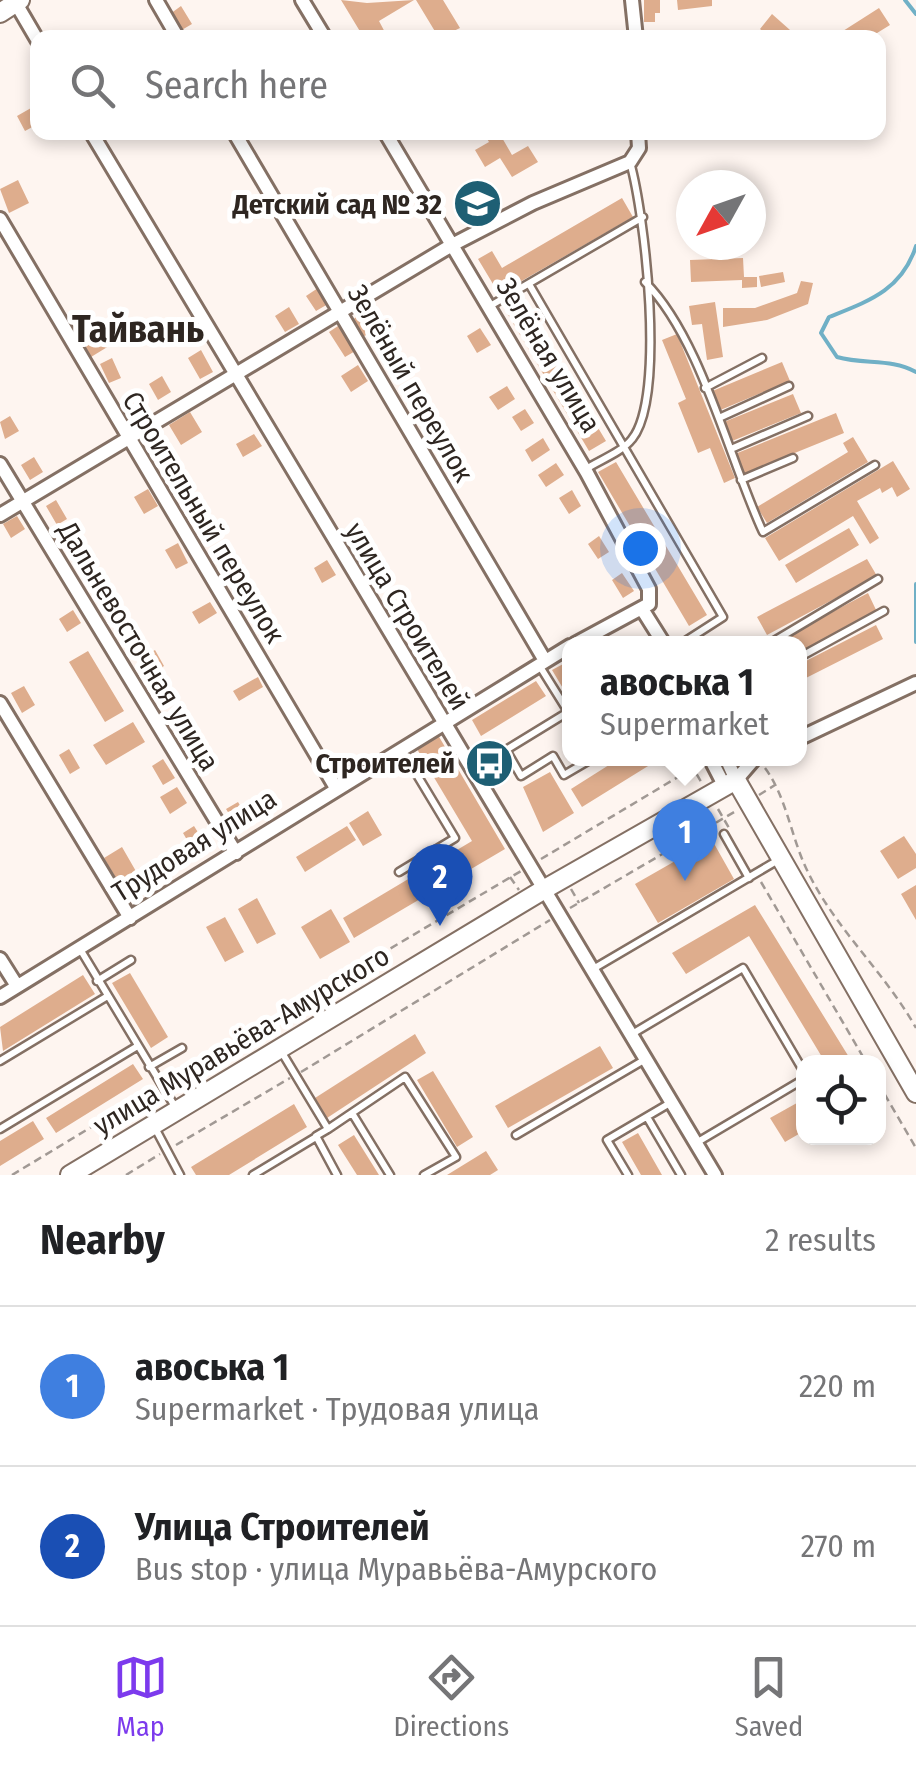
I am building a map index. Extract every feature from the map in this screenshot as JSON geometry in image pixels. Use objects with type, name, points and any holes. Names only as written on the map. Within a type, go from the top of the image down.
[{"type":"street","points":[[156,0],[173,30]]},
{"type":"street","points":[[302,0],[320,30]]},
{"type":"street","points":[[632,0],[635,30]]},
{"type":"street","points":[[13,3],[31,30]]},
{"type":"street","name":"улица Строителей","points":[[96,140],[715,1175]]},
{"type":"street","name":"Зелёный переулок","points":[[239,140],[541,661]]},
{"type":"street","name":"Зелёная улица","points":[[390,140],[585,470],[648,589],[649,604],[642,609]]},
{"type":"street","points":[[0,515],[452,245],[533,203],[630,162],[639,148],[638,140]]},
{"type":"street","name":"Строительный переулок","points":[[0,219],[336,788]]},
{"type":"street","name":"Дальневосточная улица","points":[[0,464],[236,853]]},
{"type":"street","name":"Зелёная улица","points":[[642,609],[653,636]]},
{"type":"street","name":"Зелёная улица","points":[[642,609],[659,636]]},
{"type":"street","name":"Трудовая улица","points":[[590,636],[642,609]]},
{"type":"street","name":"Трудовая улица","points":[[0,996],[562,650]]},
{"type":"street","points":[[807,735],[916,682]]},
{"type":"street","points":[[0,703],[130,918]]},
{"type":"street","points":[[713,766],[724,788],[748,802],[916,1093]]},
{"type":"street","points":[[724,788],[725,766]]},
{"type":"street","points":[[544,890],[724,788],[747,766]]},
{"type":"street","name":"улица Муравьёва-Амурского","points":[[70,1175],[544,890]]},
{"type":"street","points":[[0,959],[16,986]]},
{"type":"lane","points":[[585,470],[632,439],[647,410],[650,336],[644,217],[630,162]]},
{"type":"lane","points":[[489,307],[644,217]]},
{"type":"lane","points":[[645,282],[663,300],[705,388],[762,532],[875,466]]},
{"type":"lane","points":[[529,284],[723,617],[693,636]]},
{"type":"lane","points":[[705,388],[762,358]]},
{"type":"lane","points":[[719,418],[789,386]]},
{"type":"lane","points":[[731,449],[808,416]]},
{"type":"lane","points":[[742,480],[793,458]]},
{"type":"lane","points":[[782,636],[878,579]]},
{"type":"lane","points":[[807,653],[884,611]]},
{"type":"lane","points":[[541,661],[562,699]]},
{"type":"lane","points":[[562,716],[506,750],[521,776],[552,756],[564,775],[579,766]]},
{"type":"lane","points":[[399,872],[455,838],[402,749]]},
{"type":"lane","points":[[728,834],[753,876]]},
{"type":"lane","points":[[592,970],[780,859]]},
{"type":"lane","points":[[80,949],[177,1110]]},
{"type":"lane","points":[[97,981],[131,960]]},
{"type":"lane","points":[[632,1034],[742,968],[796,1059]]},
{"type":"lane","points":[[0,1060],[106,997]]},
{"type":"lane","points":[[0,1129],[136,1047]]},
{"type":"lane","points":[[149,1067],[182,1048]]},
{"type":"lane","points":[[279,1049],[328,1129]]},
{"type":"lane","points":[[516,1135],[646,1059]]},
{"type":"lane","points":[[253,1175],[406,1077],[456,1157],[424,1175]]},
{"type":"lane","points":[[694,1143],[796,1084]]},
{"type":"lane","points":[[628,1175],[607,1140],[671,1103]]},
{"type":"lane","points":[[352,1113],[390,1175]]},
{"type":"lane","points":[[647,1117],[681,1175]]},
{"type":"lane","points":[[154,1125],[180,1175]]},
{"type":"lane","points":[[316,1136],[337,1175]]},
{"type":"path","points":[[12,1175],[696,766]]},
{"type":"path","points":[[693,768],[724,788],[728,834]]},
{"type":"path","points":[[769,772],[806,868],[842,930],[896,994],[916,1028]]},
{"type":"path","points":[[126,1175],[774,786]]},
{"type":"path","points":[[753,876],[862,1055]]},
{"type":"path","points":[[886,1097],[916,1148]]},
{"type":"building","points":[[341,0],[414,0],[379,21],[384,30],[359,30]]},
{"type":"building","points":[[416,0],[443,0],[460,28],[434,30]]},
{"type":"building","points":[[644,0],[660,0],[655,22],[644,22]]},
{"type":"building","points":[[677,0],[712,0],[712,6],[678,10]]},
{"type":"building","points":[[181,6],[192,24],[179,30],[170,14]]},
{"type":"building","points":[[879,8],[890,25],[882,30],[845,30]]},
{"type":"building","points":[[772,14],[790,30],[761,30]]},
{"type":"building","points":[[30,109],[30,128],[25,131],[17,116]]},
{"type":"building","points":[[503,140],[512,155],[528,146],[538,162],[512,177],[500,158],[485,167],[475,150]]},
{"type":"building","points":[[18,180],[29,203],[9,213],[0,189]]},
{"type":"building","points":[[257,196],[265,210],[251,219],[242,206]]},
{"type":"building","points":[[622,198],[633,217],[499,294],[478,259],[492,251],[502,268]]},
{"type":"building","points":[[690,260],[743,260],[744,277],[757,277],[757,287],[742,288],[742,280],[691,282]]},
{"type":"building","points":[[783,272],[785,282],[761,287],[759,276]]},
{"type":"building","points":[[801,281],[813,283],[808,304],[767,320],[723,327],[723,308],[755,308],[797,293]]},
{"type":"building","points":[[318,288],[328,304],[316,311],[306,296]]},
{"type":"building","points":[[715,302],[723,357],[707,360],[702,324],[692,325],[689,306]]},
{"type":"building","points":[[523,303],[606,441],[589,451],[507,313]]},
{"type":"building","points":[[289,307],[299,324],[285,332],[275,316]]},
{"type":"building","points":[[367,310],[378,327],[363,337],[352,320]]},
{"type":"building","points":[[341,324],[357,350],[345,357],[329,332]]},
{"type":"building","points":[[480,328],[491,345],[477,353],[467,336]]},
{"type":"building","points":[[99,329],[109,346],[91,357],[81,339]]},
{"type":"building","points":[[677,334],[735,478],[724,483],[710,448],[698,453],[678,403],[686,399],[662,340]]},
{"type":"building","points":[[393,347],[403,363],[392,371],[382,355]]},
{"type":"building","points":[[201,350],[213,372],[200,379],[188,358]]},
{"type":"building","points":[[112,358],[121,378],[109,383],[100,364]]},
{"type":"building","points":[[782,362],[790,381],[718,411],[710,392]]},
{"type":"building","points":[[358,365],[368,381],[351,392],[341,376]]},
{"type":"building","points":[[162,376],[171,392],[158,400],[149,384]]},
{"type":"building","points":[[507,386],[515,399],[498,410],[489,397]]},
{"type":"building","points":[[793,394],[801,413],[732,441],[724,422]]},
{"type":"building","points":[[525,409],[534,423],[521,431],[512,417]]},
{"type":"building","points":[[190,412],[202,432],[181,445],[169,425]]},
{"type":"building","points":[[836,413],[844,433],[743,474],[735,454]]},
{"type":"building","points":[[10,416],[19,431],[5,439],[0,422]]},
{"type":"building","points":[[254,434],[262,446],[243,457],[236,444]]},
{"type":"building","points":[[853,437],[868,462],[767,523],[757,507],[848,452],[843,443]]},
{"type":"building","points":[[543,438],[550,450],[532,462],[525,450]]},
{"type":"building","points":[[34,457],[43,472],[30,480],[21,465]]},
{"type":"building","points":[[893,461],[910,489],[897,497],[892,487],[882,493],[880,488],[857,501],[879,538],[870,544],[853,516],[779,561],[765,538]]},
{"type":"building","points":[[616,462],[707,615],[689,626],[598,472]]},
{"type":"building","points":[[556,463],[564,475],[546,487],[538,475]]},
{"type":"building","points":[[148,489],[158,506],[144,514],[134,497]]},
{"type":"building","points":[[572,490],[581,506],[569,514],[559,498]]},
{"type":"building","points":[[56,500],[67,519],[57,525],[46,506]]},
{"type":"building","points":[[17,516],[25,529],[11,538],[3,524]]},
{"type":"building","points":[[849,528],[859,545],[796,583],[785,565]]},
{"type":"building","points":[[599,536],[609,552],[598,559],[588,544]]},
{"type":"building","points":[[178,543],[188,563],[176,569],[165,550]]},
{"type":"building","points":[[229,553],[239,570],[228,577],[218,560]]},
{"type":"building","points":[[867,559],[877,576],[767,635],[757,617]]},
{"type":"building","points":[[327,560],[336,575],[322,583],[314,568]]},
{"type":"building","points":[[622,573],[634,591],[623,598],[612,580]]},
{"type":"building","points":[[868,593],[877,612],[807,648],[807,636],[787,636]]},
{"type":"building","points":[[210,602],[217,613],[199,624],[192,612]]},
{"type":"building","points":[[73,610],[81,623],[67,632],[59,619]]},
{"type":"building","points":[[876,625],[883,639],[807,677],[807,660]]},
{"type":"building","points":[[427,638],[437,654],[424,662],[414,646]]},
{"type":"building","points":[[155,650],[164,666],[150,675],[140,659]]},
{"type":"building","points":[[88,651],[124,711],[105,722],[69,662]]},
{"type":"building","points":[[562,665],[562,687],[552,670]]},
{"type":"building","points":[[258,677],[263,687],[239,701],[233,691]]},
{"type":"building","points":[[536,681],[546,696],[481,736],[472,720]]},
{"type":"building","points":[[24,686],[35,705],[22,713],[11,693]]},
{"type":"building","points":[[185,712],[197,732],[184,739],[173,720]]},
{"type":"building","points":[[133,722],[145,742],[106,765],[93,745]]},
{"type":"building","points":[[438,735],[505,849],[354,938],[343,918],[472,841],[417,749]]},
{"type":"building","points":[[69,749],[80,768],[70,774],[59,755]]},
{"type":"building","points":[[163,759],[175,778],[163,785],[152,766]]},
{"type":"building","points":[[607,766],[648,766],[582,807],[571,789]]},
{"type":"building","points":[[550,772],[574,813],[543,832],[523,787]]},
{"type":"building","points":[[177,787],[187,803],[170,814],[160,797]]},
{"type":"building","points":[[238,802],[249,821],[238,828],[226,809]]},
{"type":"building","points":[[368,811],[382,835],[363,846],[349,823]]},
{"type":"building","points":[[194,826],[206,845],[194,852],[183,833]]},
{"type":"building","points":[[347,826],[356,840],[305,872],[296,857]]},
{"type":"building","points":[[904,836],[916,854],[916,868],[898,879],[880,851]]},
{"type":"building","points":[[712,840],[734,879],[658,923],[635,884]]},
{"type":"building","points":[[122,847],[141,880],[123,890],[104,858]]},
{"type":"building","points":[[916,885],[916,920],[901,894]]},
{"type":"building","points":[[257,898],[276,934],[257,944],[238,909]]},
{"type":"building","points":[[755,905],[848,1055],[821,1055],[749,936],[686,974],[672,953]]},
{"type":"building","points":[[331,909],[350,942],[320,959],[301,927]]},
{"type":"building","points":[[225,917],[244,952],[225,962],[206,927]]},
{"type":"building","points":[[130,973],[168,1037],[151,1048],[112,983]]},
{"type":"building","points":[[83,975],[95,994],[3,1051],[0,1027]]},
{"type":"building","points":[[415,1034],[426,1053],[327,1118],[315,1098]]},
{"type":"building","points":[[600,1046],[613,1068],[508,1128],[495,1106]]},
{"type":"building","points":[[133,1064],[143,1079],[56,1133],[46,1118]]},
{"type":"building","points":[[433,1071],[473,1137],[457,1147],[417,1080]]},
{"type":"building","points":[[796,1103],[796,1136],[785,1142],[770,1118]]},
{"type":"building","points":[[294,1104],[307,1127],[229,1175],[196,1175],[191,1167]]},
{"type":"building","points":[[33,1121],[44,1139],[0,1166],[0,1141]]},
{"type":"building","points":[[638,1133],[662,1175],[641,1175],[622,1142]]},
{"type":"building","points":[[354,1135],[379,1175],[357,1175],[338,1145]]},
{"type":"building","points":[[486,1151],[498,1170],[490,1175],[447,1175]]},
{"type":"waterway","points":[[905,0],[916,14]]},
{"type":"waterway","points":[[916,246],[893,284],[829,317],[821,333],[837,357],[897,365],[916,372]]},
{"type":"waterway","points":[[916,584],[916,642]]},
{"type":"place","name":"Детский сад № 32","points":[[477,204]]},
{"type":"place","name":"Строителей","points":[[490,763]]},
{"type":"place","name":"авоська 1","points":[[685,881]]},
{"type":"place","name":"Улица Строителей","points":[[440,926]]},
{"type":"district","name":"Тайвань","points":[[138,329]]}]
